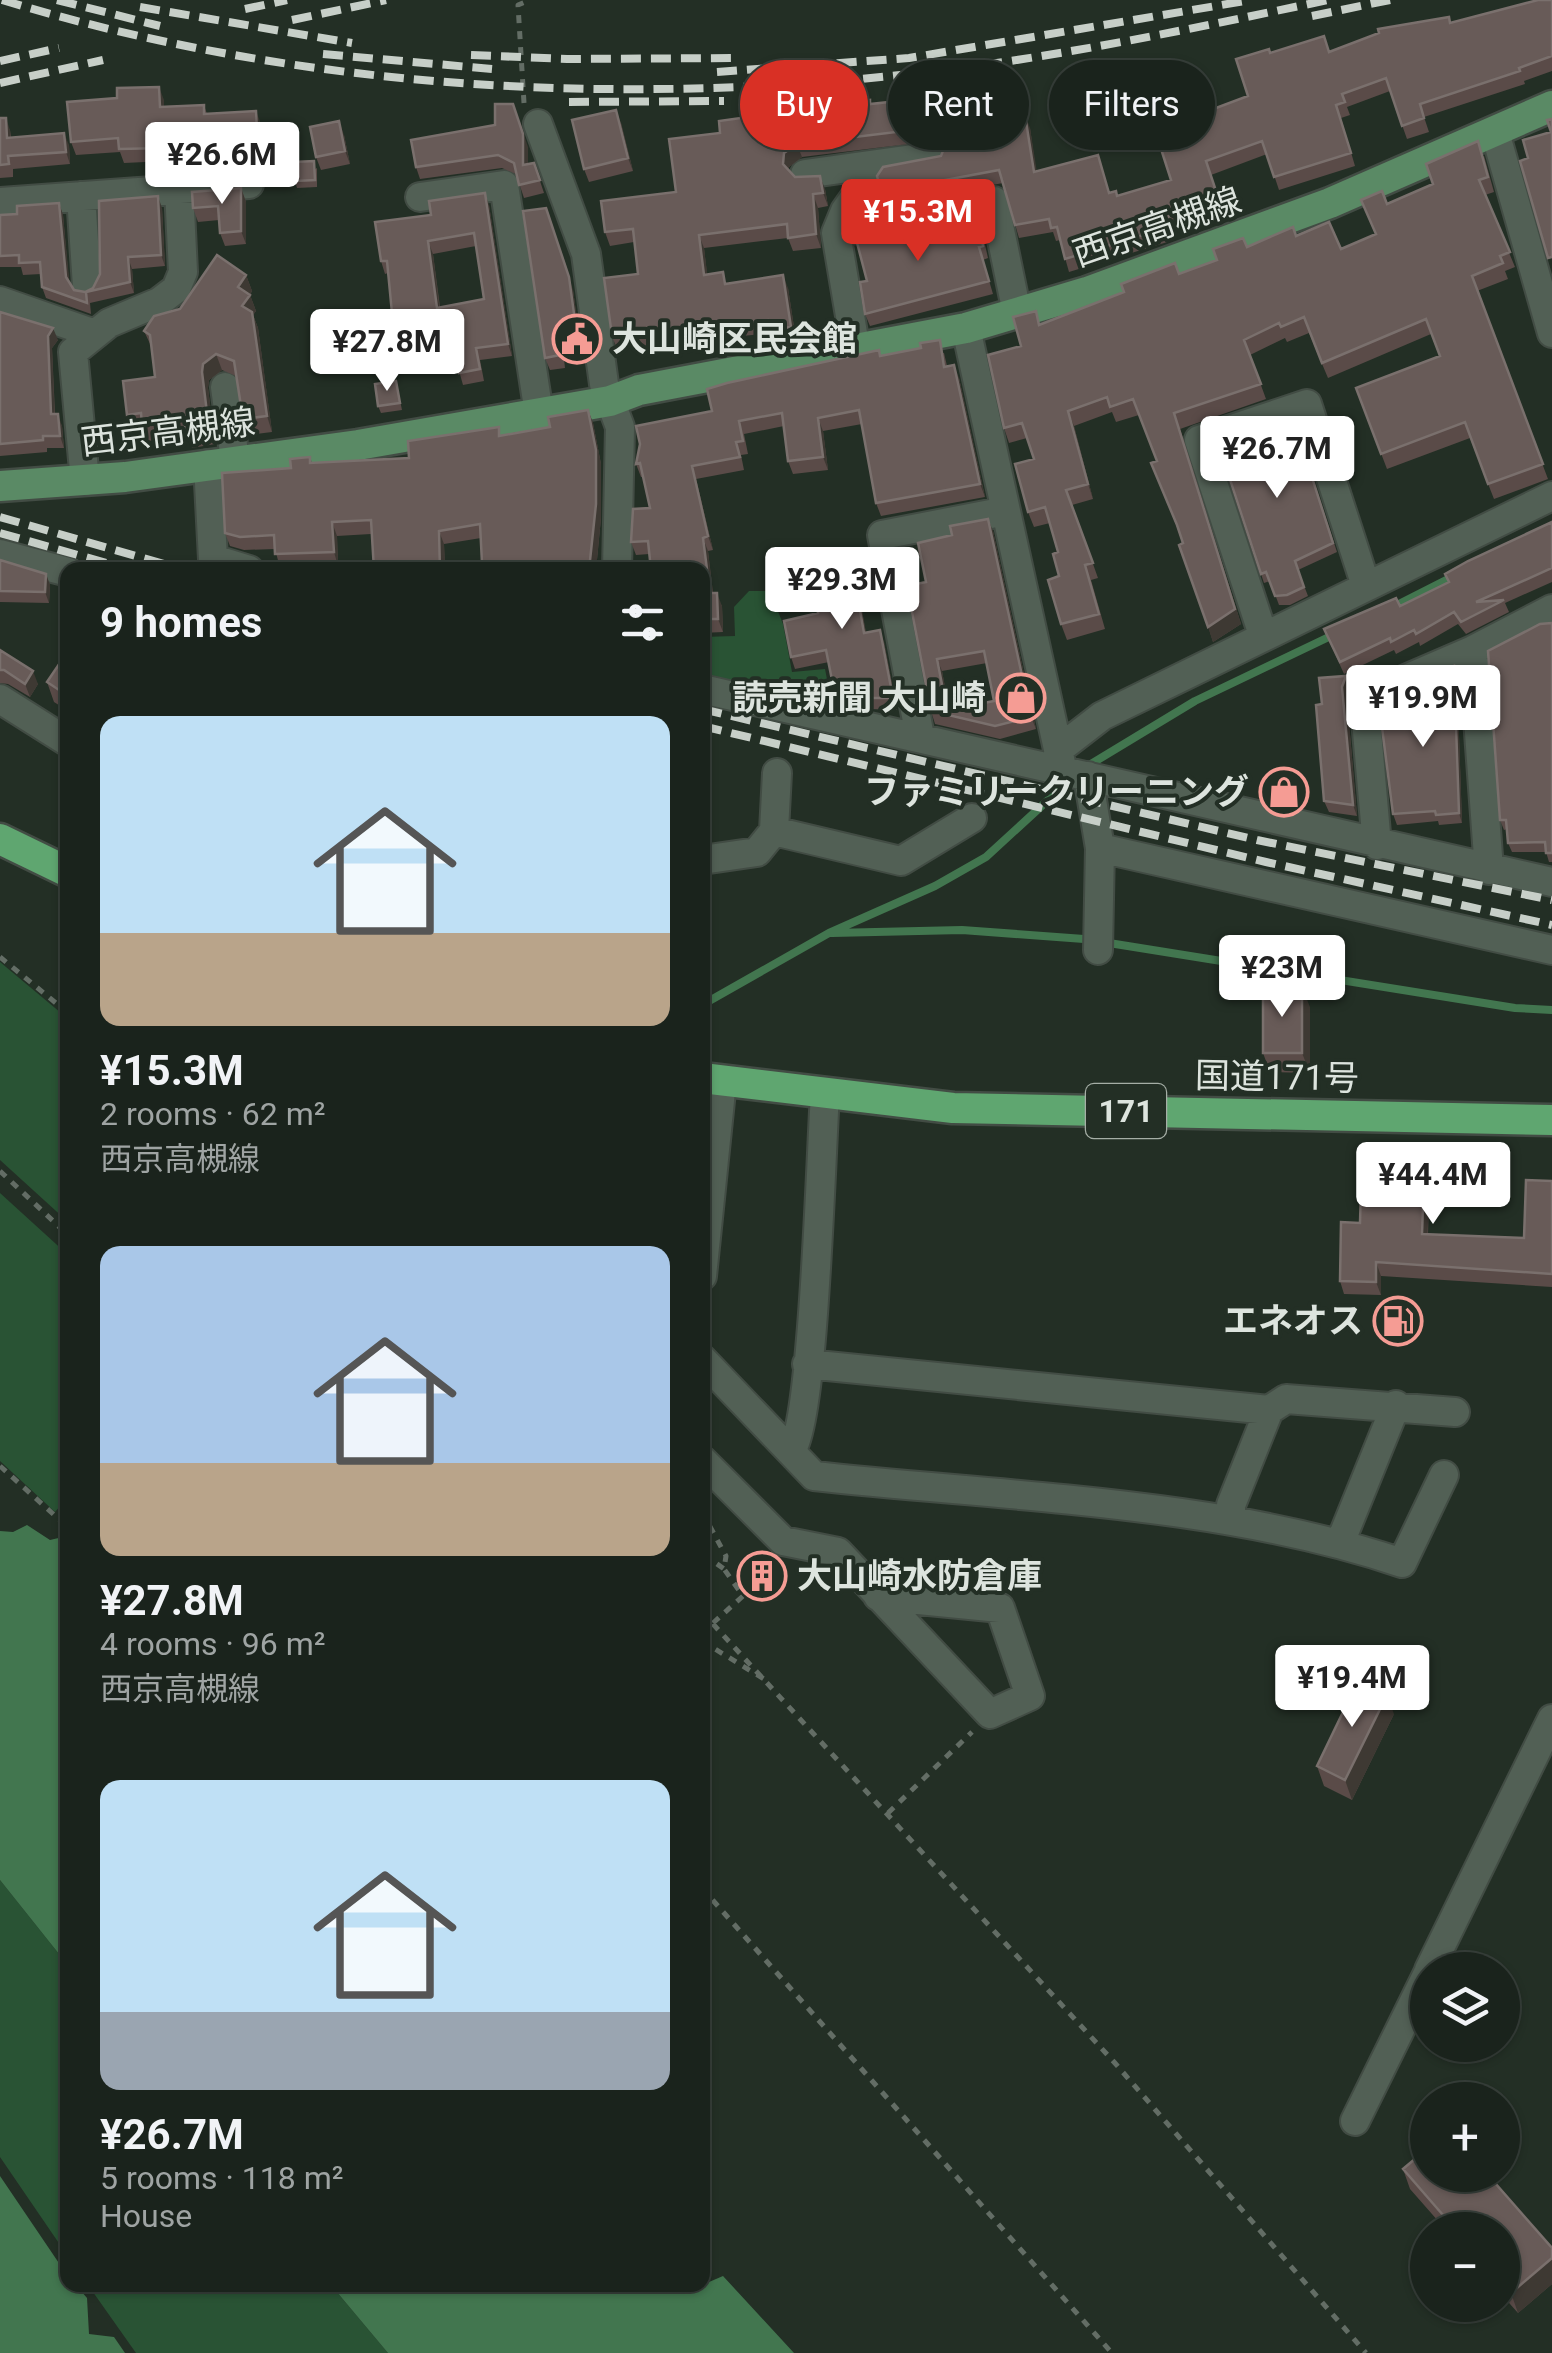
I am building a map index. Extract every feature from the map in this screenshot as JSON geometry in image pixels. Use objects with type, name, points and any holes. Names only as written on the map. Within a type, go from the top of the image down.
[{"type":"highway","points":[[0,839],[60,868]]},
{"type":"highway","name":"国道171号","points":[[712,1079],[953,1108],[1552,1120]]},
{"type":"main road","name":"西京高槻線","points":[[0,486],[86,481],[539,414],[610,401],[639,390],[966,328],[1188,258],[1552,106]]},
{"type":"street","points":[[531,112],[586,254],[610,401],[620,428],[617,562]]},
{"type":"street","points":[[1495,132],[1552,333]]},
{"type":"street","points":[[805,174],[934,156]]},
{"type":"street","points":[[856,351],[836,233],[845,211],[878,164]]},
{"type":"street","points":[[0,202],[249,184]]},
{"type":"street","points":[[420,198],[504,185],[539,414]]},
{"type":"street","points":[[86,481],[73,352],[95,334],[160,302],[176,288],[183,272],[178,189]]},
{"type":"street","points":[[81,196],[87,286]]},
{"type":"street","points":[[836,233],[994,201],[1017,313]]},
{"type":"street","points":[[0,301],[95,334]]},
{"type":"street","points":[[966,328],[1006,511],[1070,765],[1100,848],[1098,950]]},
{"type":"street","points":[[213,562],[225,387]]},
{"type":"street","points":[[1263,635],[1199,440],[1307,404],[1366,586]]},
{"type":"street","points":[[1070,765],[1102,716],[1552,496]]},
{"type":"street","points":[[920,737],[882,534],[1006,511]]},
{"type":"street","points":[[0,554],[60,570]]},
{"type":"street","points":[[1378,845],[1364,697],[1473,650],[1552,609]]},
{"type":"street","points":[[1473,650],[1489,870]]},
{"type":"street","points":[[710,691],[1070,765],[1378,845],[1552,882]]},
{"type":"street","points":[[0,699],[60,737]]},
{"type":"street","points":[[710,859],[757,852],[774,831],[778,773]]},
{"type":"street","points":[[774,831],[901,861],[972,818]]},
{"type":"street","points":[[1100,848],[1552,950]]},
{"type":"street","points":[[710,1118],[712,1079]]},
{"type":"street","points":[[792,1449],[799,1438],[807,1364],[825,1094]]},
{"type":"street","points":[[807,1364],[1268,1410],[1286,1399],[1455,1412]]},
{"type":"street","points":[[710,1366],[814,1476],[1231,1520],[1340,1543],[1402,1564],[1444,1475]]},
{"type":"street","points":[[1340,1543],[1396,1406]]},
{"type":"street","points":[[1231,1520],[1231,1505],[1268,1410]]},
{"type":"street","points":[[710,1468],[783,1541],[838,1552],[878,1596],[990,1714],[1030,1696],[1000,1608],[878,1596]]},
{"type":"street","points":[[1438,1952],[1552,1720]]},
{"type":"street","points":[[1355,2121],[1410,2009]]},
{"type":"path","points":[[530,0],[518,5],[531,112]]},
{"type":"path","points":[[0,958],[60,1007]]},
{"type":"path","points":[[0,1170],[60,1227]]},
{"type":"path","points":[[0,1466],[60,1520]]},
{"type":"path","points":[[710,1527],[726,1556],[724,1569]]},
{"type":"path","points":[[710,1559],[724,1569],[744,1596],[713,1623]]},
{"type":"path","points":[[710,1620],[1114,2062],[1366,2353]]},
{"type":"path","points":[[710,1646],[772,1684]]},
{"type":"path","points":[[888,1814],[952,1750]]},
{"type":"path","points":[[710,1897],[1112,2353]]},
{"type":"shaded area","points":[[749,591],[770,591],[783,624],[792,672],[825,669],[834,715],[710,688],[710,637],[735,636],[734,607]]},
{"type":"shaded area","points":[[0,962],[60,1012],[60,1215],[0,1160]]},
{"type":"shaded area","points":[[0,1193],[60,1248],[60,1506],[55,1512],[0,1461]]},
{"type":"shaded area","points":[[27,1525],[50,1540],[60,1538],[60,1955],[0,1880],[0,1531],[13,1532]]},
{"type":"shaded area","points":[[0,1880],[60,1955],[60,2245],[0,2157]]},
{"type":"shaded area","points":[[0,2176],[60,2265],[60,2292],[82,2292],[87,2298],[89,2334],[114,2337],[125,2353],[0,2353]]},
{"type":"shaded area","points":[[723,2276],[794,2353],[388,2353],[337,2292],[710,2292],[710,2282]]},
{"type":"shaded area","points":[[93,2292],[337,2292],[388,2353],[136,2353]]},
{"type":"building","points":[[1538,0],[1552,0],[1552,56],[1519,68],[1520,71],[1420,104],[1424,118],[1402,126],[1386,78],[1342,94],[1345,102],[1336,105],[1351,153],[1274,177],[1262,141],[1206,161],[1219,200],[1167,217],[1170,227],[1065,259],[1057,227],[1051,228],[1049,219],[1015,225],[999,170],[881,192],[877,176],[883,167],[941,156],[943,150],[1029,150],[1029,140],[1034,172],[1098,155],[1109,193],[1116,191],[1117,196],[1171,180],[1161,150],[1215,150],[1215,108],[1248,96],[1236,59],[1324,36],[1329,52],[1379,33],[1378,29],[1449,17],[1450,23]]},
{"type":"building","points":[[159,87],[160,107],[204,105],[204,114],[256,111],[258,150],[249,150],[249,154],[167,159],[166,148],[119,149],[118,138],[71,142],[67,102],[117,98],[117,88]]},
{"type":"building","points":[[868,100],[870,104],[888,102],[888,133],[868,135]]},
{"type":"building","points":[[495,104],[513,104],[523,134],[523,165],[534,163],[540,180],[519,185],[514,163],[498,155],[416,167],[411,140],[495,125]]},
{"type":"building","points":[[616,110],[628,158],[584,169],[572,120]]},
{"type":"building","points":[[0,118],[6,118],[7,138],[64,133],[66,152],[8,156],[9,164],[0,165]]},
{"type":"building","points":[[740,118],[740,150],[788,150],[783,164],[795,177],[820,176],[823,193],[813,194],[816,234],[788,238],[787,224],[699,235],[704,275],[723,272],[725,284],[783,275],[791,327],[769,330],[768,320],[612,336],[604,278],[638,274],[633,229],[605,232],[601,201],[676,192],[669,139],[720,133],[719,121]]},
{"type":"building","points":[[1552,119],[1552,257],[1548,258],[1520,161],[1528,158],[1523,140],[1551,132],[1547,120]]},
{"type":"building","points":[[339,121],[345,151],[316,157],[310,127]]},
{"type":"building","points":[[1478,141],[1488,177],[1479,180],[1510,252],[1500,256],[1503,263],[1472,276],[1543,464],[1488,484],[1465,422],[1381,454],[1356,388],[1440,356],[1426,319],[1322,363],[1304,317],[1281,327],[1279,323],[1244,340],[1261,384],[1174,413],[1235,609],[1208,627],[1179,545],[1183,543],[1177,525],[1151,463],[1157,461],[1133,399],[1110,407],[1107,397],[1068,411],[1088,484],[1066,490],[1093,563],[1085,565],[1099,614],[1061,624],[1048,580],[1059,576],[1053,554],[1058,552],[1045,507],[1028,512],[1015,464],[1034,459],[1022,423],[1004,428],[988,355],[1021,346],[1013,317],[1036,311],[1039,325],[1124,292],[1121,284],[1175,263],[1179,274],[1217,260],[1213,249],[1243,238],[1247,247],[1293,227],[1296,236],[1329,222],[1341,249],[1376,234],[1361,200],[1382,191],[1387,204],[1433,184],[1426,164]]},
{"type":"building","points":[[314,161],[315,180],[295,181],[294,162]]},
{"type":"building","points":[[241,188],[241,231],[220,233],[218,206],[193,208],[192,192]]},
{"type":"building","points":[[485,193],[508,344],[476,348],[480,369],[459,373],[447,326],[394,334],[387,261],[381,261],[375,222],[431,215],[429,201]],"holes":[[[474,233],[484,299],[437,308],[428,241]]]},
{"type":"building","points":[[158,196],[161,255],[128,257],[130,282],[86,292],[87,303],[42,287],[40,262],[19,263],[19,255],[0,256],[0,215],[17,214],[17,206],[59,203],[66,277],[74,290],[85,292],[93,288],[100,274],[99,201]]},
{"type":"building","points":[[546,208],[569,277],[578,343],[559,346],[560,355],[545,358],[523,211]]},
{"type":"building","points":[[918,221],[922,239],[979,224],[983,246],[979,247],[989,281],[865,314],[860,282],[867,281],[855,235]]},
{"type":"building","points":[[217,255],[246,275],[238,287],[250,295],[242,306],[252,312],[267,416],[243,419],[234,361],[216,354],[203,364],[202,372],[209,429],[186,432],[184,420],[142,425],[141,413],[127,415],[123,381],[155,377],[150,335],[144,331],[154,316],[180,309]]},
{"type":"building","points":[[0,312],[53,328],[48,336],[51,414],[58,414],[60,436],[0,444]]},
{"type":"building","points":[[940,340],[944,367],[954,365],[980,484],[876,503],[859,410],[818,418],[823,457],[788,461],[782,413],[739,421],[743,441],[736,442],[740,457],[692,466],[708,536],[703,538],[706,562],[650,562],[648,541],[631,542],[633,509],[650,508],[640,463],[636,464],[640,444],[636,426],[712,411],[707,389],[727,383],[879,350],[880,356],[921,348],[920,343]]},
{"type":"building","points":[[396,381],[400,403],[378,406],[375,384]]},
{"type":"building","points":[[588,410],[596,450],[590,562],[482,562],[480,524],[439,531],[440,562],[374,562],[371,520],[332,522],[334,552],[275,554],[274,535],[240,537],[225,533],[222,473],[291,468],[290,459],[310,457],[310,463],[409,458],[408,441],[499,427],[499,436],[550,427],[548,417]]},
{"type":"building","points":[[1293,418],[1333,543],[1295,561],[1304,587],[1275,596],[1266,572],[1261,574],[1218,443]]},
{"type":"building","points":[[988,519],[1031,717],[995,726],[931,711],[907,586],[926,582],[918,543],[952,535],[950,526]],"holes":[[[984,651],[994,701],[947,710],[937,659]]]},
{"type":"building","points":[[1552,522],[1552,568],[1476,602],[1504,600],[1461,622],[1454,612],[1416,634],[1414,630],[1391,642],[1390,638],[1340,662],[1324,629],[1396,598],[1400,606],[1449,582],[1445,574],[1468,561]]},
{"type":"building","points":[[867,559],[870,579],[855,582],[864,633],[880,630],[893,698],[866,698],[863,685],[834,690],[826,650],[791,657],[784,621],[818,613],[810,571]]},
{"type":"building","points":[[0,560],[46,574],[45,592],[0,591]]},
{"type":"building","points":[[710,593],[717,593],[718,619],[710,619]]},
{"type":"building","points":[[1552,623],[1552,853],[1546,853],[1545,842],[1508,843],[1506,820],[1500,820],[1488,651],[1540,624]]},
{"type":"building","points":[[0,650],[33,671],[25,684],[0,670]]},
{"type":"building","points":[[60,663],[60,691],[47,682]]},
{"type":"building","points":[[1454,666],[1459,813],[1393,814],[1379,704],[1428,700],[1427,691],[1433,690],[1431,676]]},
{"type":"building","points":[[1346,676],[1342,687],[1353,805],[1324,801],[1316,705],[1322,704],[1319,678]]},
{"type":"building","points":[[1263,987],[1302,987],[1302,1053],[1263,1053]]},
{"type":"building","points":[[1362,1152],[1425,1154],[1422,1234],[1524,1238],[1526,1180],[1552,1181],[1552,1274],[1376,1262],[1376,1282],[1340,1281],[1341,1222],[1360,1223]]},
{"type":"building","points":[[1358,1681],[1387,1695],[1345,1780],[1317,1766]]},
{"type":"building","points":[[1423,2192],[1503,2192],[1552,2248],[1552,2258],[1520,2285],[1520,2212],[1440,2212]]},
{"type":"waterway","points":[[1391,608],[1454,576]]},
{"type":"waterway","points":[[1081,770],[1195,701],[1333,635]]},
{"type":"waterway","points":[[710,1000],[829,933],[935,886],[986,857],[1071,779]]},
{"type":"waterway","points":[[832,933],[962,930],[1084,939],[1515,1008],[1552,1010]]},
{"type":"railway","points":[[2,0],[112,30],[338,71],[452,82],[681,89],[796,84],[963,68],[1120,42],[1328,0]]},
{"type":"railway","points":[[57,0],[160,26]]},
{"type":"railway","points":[[245,9],[287,0]]},
{"type":"railway","points":[[292,20],[386,0]]},
{"type":"railway","points":[[717,72],[909,58],[1251,0]]},
{"type":"railway","points":[[1312,16],[1390,0]]},
{"type":"railway","points":[[140,7],[352,43]]},
{"type":"railway","points":[[0,61],[59,48]]},
{"type":"railway","points":[[323,54],[492,69]]},
{"type":"railway","points":[[471,55],[736,58]]},
{"type":"railway","points":[[0,83],[103,60]]},
{"type":"railway","points":[[569,102],[724,101]]},
{"type":"railway","points":[[0,517],[157,562]]},
{"type":"railway","points":[[0,533],[103,562]]},
{"type":"railway","points":[[710,711],[1257,840],[1552,900]]},
{"type":"railway","points":[[710,728],[1266,862],[1552,925]]},
{"type":"place","name":"大山崎区民会館","points":[[577,339]]},
{"type":"place","name":"読売新聞 大山崎","points":[[1021,698]]},
{"type":"place","name":"ファミリークリーニング","points":[[1284,792]]},
{"type":"place","name":"エネオス","points":[[1398,1321]]},
{"type":"place","name":"大山崎水防倉庫","points":[[762,1576]]}]
